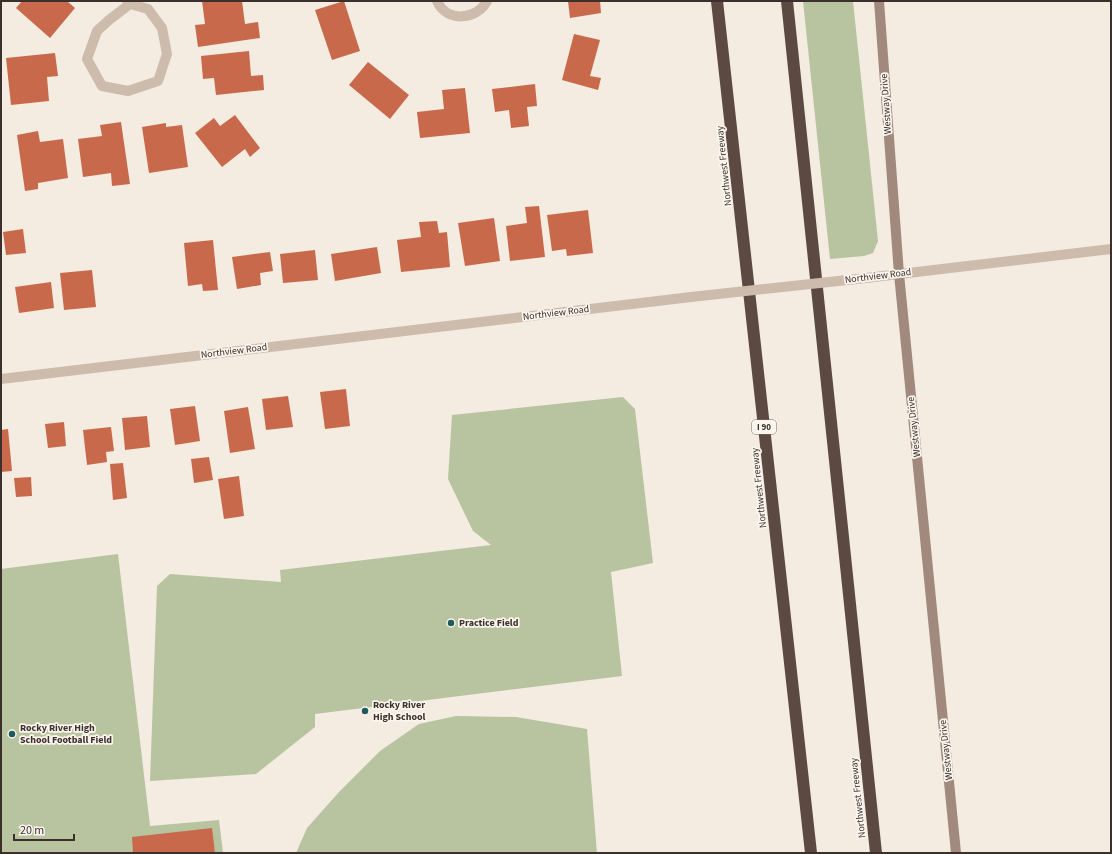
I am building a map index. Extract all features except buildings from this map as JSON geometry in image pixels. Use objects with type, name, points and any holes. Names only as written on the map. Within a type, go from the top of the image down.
[{"type":"highway","name":"Northwest Freeway","points":[[718,1],[811,853]]},
{"type":"highway","name":"Northwest Freeway","points":[[787,1],[876,853]]},
{"type":"main road","name":"Westway Drive","points":[[879,1],[899,274],[956,853]]},
{"type":"street","points":[[437,1],[439,6],[447,13],[458,17],[469,16],[479,11],[487,1]]},
{"type":"street","points":[[129,2],[148,10],[162,28],[167,54],[158,81],[128,91],[102,86],[87,59],[97,31],[129,2]]},
{"type":"street","name":"Northview Road","points":[[1,379],[1111,249]]},
{"type":"green space","points":[[803,1],[853,1],[878,241],[873,253],[864,256],[830,259]]},
{"type":"green space","points":[[623,397],[635,409],[653,563],[611,572],[622,676],[315,714],[315,727],[256,774],[150,781],[157,586],[170,574],[281,582],[280,570],[491,545],[473,531],[448,479],[452,415]]},
{"type":"green space","points":[[118,554],[150,826],[219,820],[223,853],[1,853],[1,569]]},
{"type":"green space","points":[[456,716],[516,717],[587,729],[597,853],[296,853],[307,828],[339,792],[380,751],[419,724]]},
{"type":"place","name":"Practice Field","points":[[451,623]]},
{"type":"place","name":"Rocky River High School","points":[[365,711]]},
{"type":"place","name":"Rocky River High School Football Field","points":[[12,734]]}]
